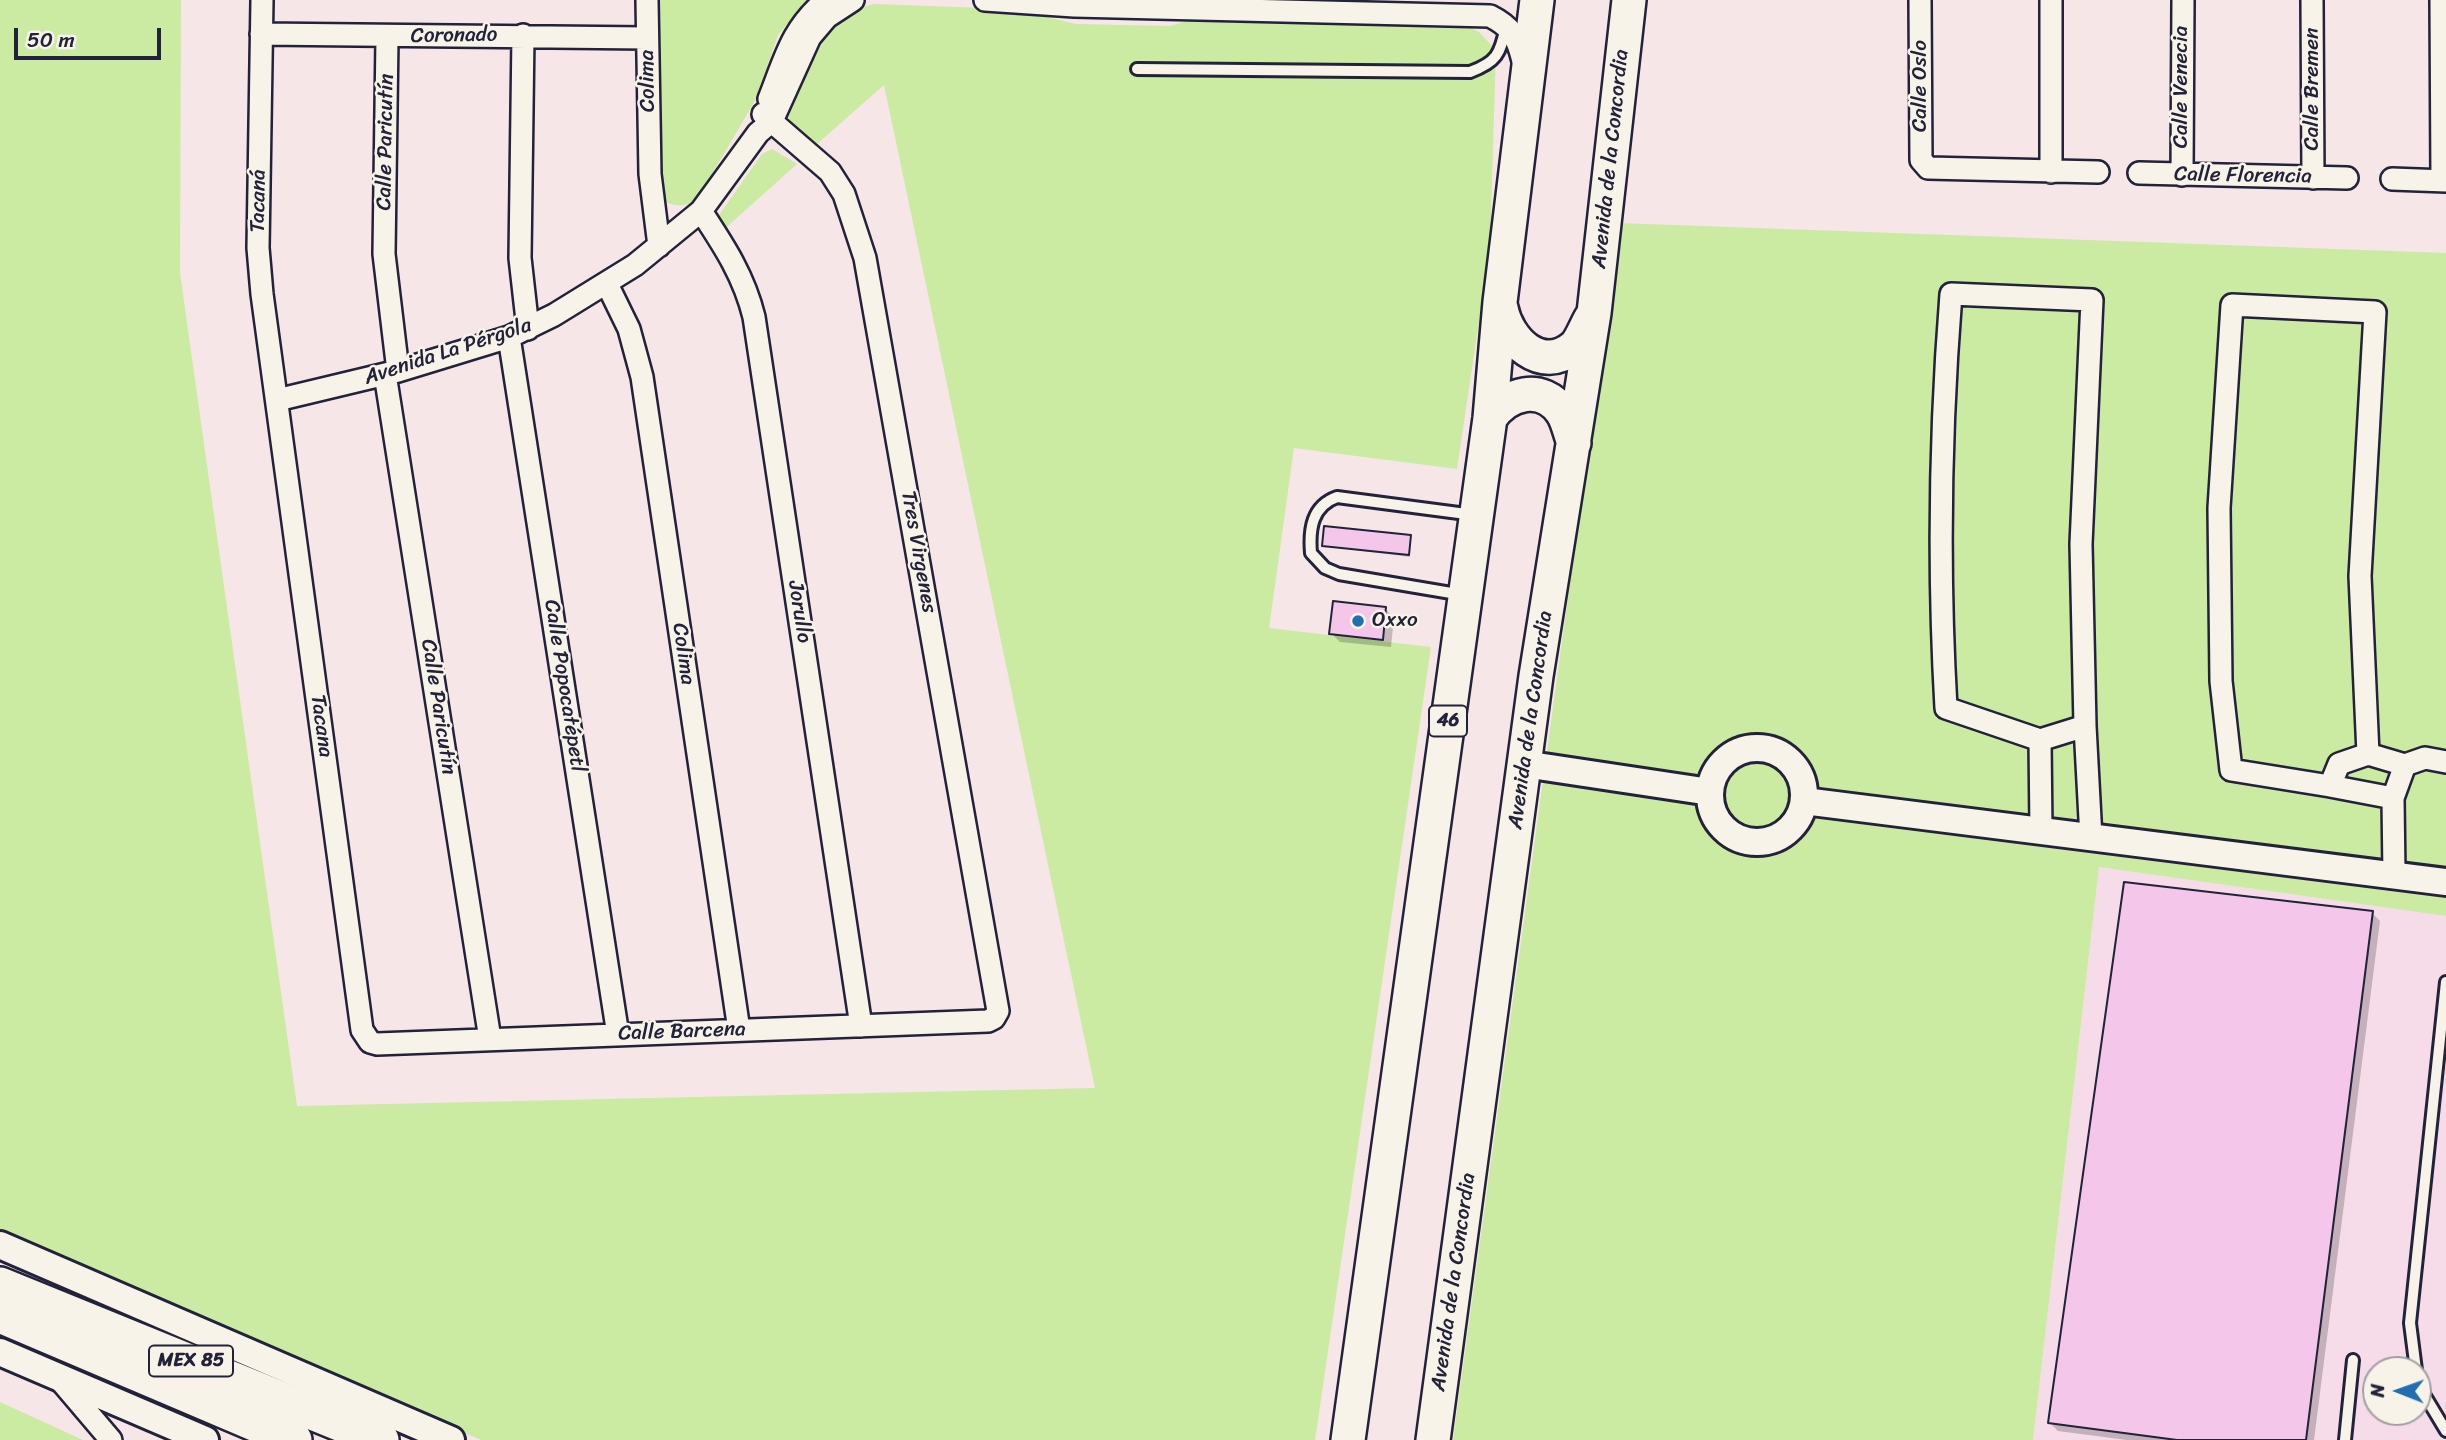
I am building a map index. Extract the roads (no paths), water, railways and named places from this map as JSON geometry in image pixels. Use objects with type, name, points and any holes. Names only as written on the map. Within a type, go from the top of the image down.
[{"type":"highway","name":"MEX 85","points":[[0,1284],[381,1440]]},
{"type":"highway","name":"MEX 85","points":[[0,1315],[294,1440]]},
{"type":"main road","name":"46","points":[[1348,1440],[1490,418],[1500,302],[1527,99],[1537,0]]},
{"type":"main road","name":"Avenida de la Concordia","points":[[1433,1440],[1524,764],[1594,313],[1629,0]]},
{"type":"main road","points":[[1500,302],[1511,336],[1524,349],[1540,355],[1558,354],[1574,347],[1594,313]]},
{"type":"main road","points":[[1490,418],[1499,406],[1511,397],[1525,393],[1540,395],[1554,402],[1564,414],[1574,443]]},
{"type":"street","name":"Tacaná","points":[[262,0],[258,248],[277,400]]},
{"type":"street","name":"Colima","points":[[647,0],[650,174],[659,246]]},
{"type":"street","points":[[764,123],[789,44],[801,23],[826,0]]},
{"type":"street","points":[[764,123],[810,37],[827,18],[853,0]]},
{"type":"street","points":[[985,0],[1044,1],[1100,7],[1204,4],[1490,16],[1507,25],[1517,37],[1527,99]]},
{"type":"street","name":"Calle Oslo","points":[[1920,0],[1921,160],[1928,168],[2051,172]]},
{"type":"street","points":[[2051,0],[2051,172],[2098,172]]},
{"type":"street","name":"Calle Venecia","points":[[2182,175],[2183,0]]},
{"type":"street","name":"Calle Bremen","points":[[2312,0],[2314,178]]},
{"type":"street","points":[[2392,179],[2444,181],[2441,0]]},
{"type":"street","name":"Coronado","points":[[261,34],[387,38],[523,35],[647,38]]},
{"type":"street","name":"Calle Popocatépetl","points":[[523,35],[519,333],[618,1035]]},
{"type":"street","name":"Calle Paricutín","points":[[387,38],[384,254],[392,373],[490,1039]]},
{"type":"street","name":"Avenida La Pérgola","points":[[277,400],[392,373],[519,333],[607,285],[701,211],[764,123]]},
{"type":"street","name":"Tres Virgenes","points":[[764,123],[830,172],[844,194],[865,258],[998,1002],[998,1012],[988,1021]]},
{"type":"street","name":"Calle Florencia","points":[[2139,173],[2347,178]]},
{"type":"street","name":"Jorullo","points":[[701,211],[734,261],[746,285],[754,317],[861,1026]]},
{"type":"street","name":"Colima","points":[[607,285],[629,329],[642,377],[739,1030]]},
{"type":"street","points":[[2085,726],[2040,740],[1946,708],[1940,602],[1942,408],[1951,294],[2092,300],[2081,544],[2085,726],[2091,838]]},
{"type":"street","points":[[2368,754],[2360,576],[2375,312],[2232,305],[2219,508],[2221,681],[2231,770],[2393,798]]},
{"type":"street","name":"Tacana","points":[[277,400],[362,1030],[370,1042],[377,1044]]},
{"type":"street","points":[[2040,740],[2041,831]]},
{"type":"street","points":[[1762,748],[1776,752],[1798,772],[1804,802],[1799,817],[1783,834],[1760,843],[1744,841],[1730,834],[1718,823],[1711,808],[1710,792],[1714,777],[1727,759],[1747,749],[1762,748]]},
{"type":"street","points":[[2330,786],[2339,764],[2368,754],[2404,765],[2425,758],[2446,762]]},
{"type":"street","points":[[1524,764],[1710,792]]},
{"type":"street","points":[[2394,875],[2393,798],[2404,765]]},
{"type":"street","points":[[1804,802],[2446,882]]},
{"type":"street","name":"Calle Barcena","points":[[377,1044],[988,1021]]},
{"type":"street","points":[[0,1245],[451,1440]]},
{"type":"street","points":[[0,1352],[205,1440]]},
{"type":"street","points":[[56,1376],[111,1440]]},
{"type":"lane","points":[[1137,69],[1471,72],[1489,65],[1501,50],[1507,25]]},
{"type":"lane","points":[[1466,596],[1339,574],[1325,568],[1311,553],[1312,525],[1322,505],[1337,497],[1477,516]]},
{"type":"lane","points":[[2414,1356],[2410,1323],[2446,982]]},
{"type":"lane","points":[[2345,1440],[2353,1360]]},
{"type":"lane","points":[[2432,1408],[2446,1431]]},
{"type":"place","name":"Oxxo","points":[[1358,621]]}]
